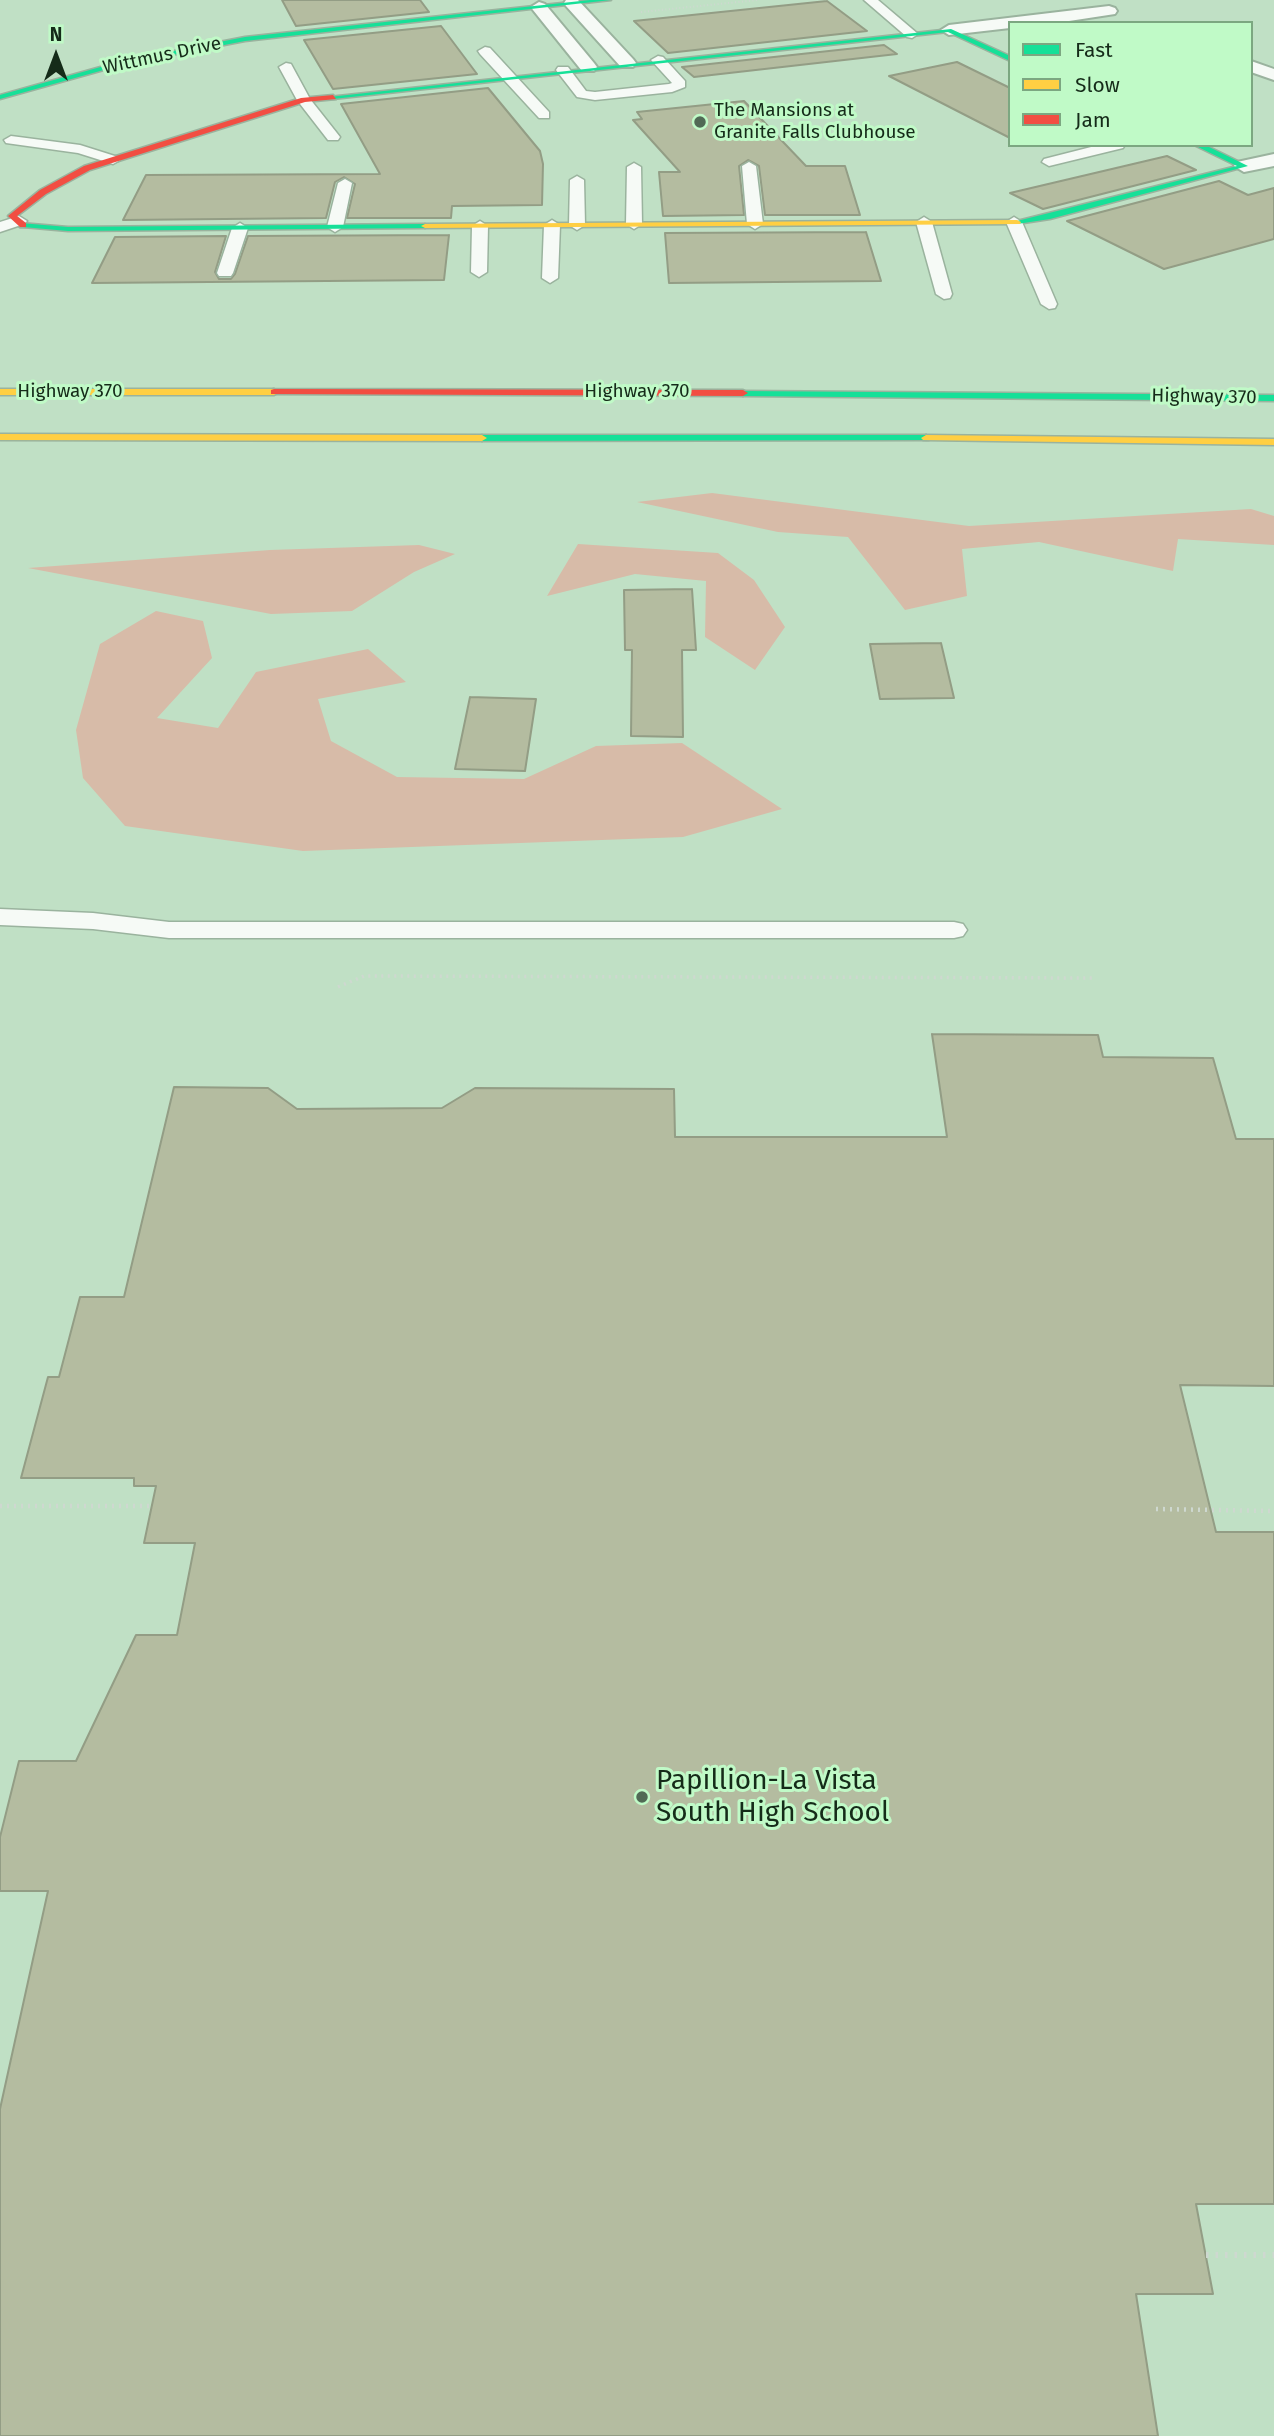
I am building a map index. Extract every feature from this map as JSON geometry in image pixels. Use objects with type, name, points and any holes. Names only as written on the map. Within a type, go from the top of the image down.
[{"type":"main road","name":"Wittmus Drive","points":[[3,94],[162,54],[327,28],[608,0]]},
{"type":"main road","name":"Wittmus Drive","points":[[72,60],[166,41],[235,33],[327,28]]},
{"type":"main road","points":[[1008,58],[949,30],[588,67],[304,100],[87,169],[43,192],[12,216],[23,225],[68,229],[1014,222],[1050,216],[1244,166]]},
{"type":"main road","points":[[1202,147],[1244,166]]},
{"type":"main road","name":"Highway 370","points":[[0,392],[695,392],[1274,398]]},
{"type":"main road","name":"Highway 370","points":[[0,437],[852,438],[1274,442]]},
{"type":"street","points":[[1036,21],[1115,13],[1083,0]]},
{"type":"street","points":[[547,4],[588,67]]},
{"type":"street","points":[[572,4],[627,63]]},
{"type":"street","points":[[949,30],[1008,23]]},
{"type":"street","points":[[1253,67],[1274,75]]},
{"type":"street","points":[[1244,166],[1274,160]]},
{"type":"lane","points":[[870,0],[912,34]]},
{"type":"lane","points":[[485,51],[544,115]]},
{"type":"lane","points":[[563,70],[582,94],[595,96],[672,88],[680,84],[658,60]]},
{"type":"lane","points":[[286,67],[304,100],[332,136]]},
{"type":"lane","points":[[12,139],[80,149],[113,160]]},
{"type":"lane","points":[[1049,162],[1110,147]]},
{"type":"lane","points":[[749,166],[755,224]]},
{"type":"lane","points":[[634,167],[634,224]]},
{"type":"lane","points":[[577,180],[577,225]]},
{"type":"lane","points":[[335,227],[345,183]]},
{"type":"lane","points":[[0,227],[19,221]]},
{"type":"lane","points":[[924,222],[944,293]]},
{"type":"lane","points":[[1014,222],[1049,304]]},
{"type":"lane","points":[[550,278],[552,225]]},
{"type":"lane","points":[[479,272],[480,226]]},
{"type":"lane","points":[[225,273],[240,228]]},
{"type":"lane","points":[[0,917],[93,921],[169,930],[954,930]]},
{"type":"path","points":[[338,988],[364,976],[1094,978]]},
{"type":"path","points":[[0,1506],[152,1506]]},
{"type":"path","points":[[1156,1510],[1274,1511]]},
{"type":"path","points":[[1206,2255],[1274,2255]]},
{"type":"shaded area","points":[[712,493],[969,526],[1251,509],[1274,516],[1274,545],[1178,539],[1173,571],[1039,542],[962,549],[967,596],[905,610],[848,537],[778,532],[637,502]]},
{"type":"shaded area","points":[[578,544],[718,553],[754,580],[785,627],[755,670],[705,637],[706,581],[635,574],[547,596]]},
{"type":"shaded area","points":[[419,545],[455,554],[414,572],[352,611],[271,614],[28,568],[270,550]]},
{"type":"shaded area","points":[[156,611],[203,621],[212,658],[157,718],[218,728],[256,672],[368,649],[406,682],[318,699],[331,741],[397,777],[524,779],[596,746],[682,743],[782,809],[683,837],[303,851],[125,826],[83,778],[76,730],[100,644]]},
{"type":"building","points":[[282,0],[420,0],[429,12],[296,26]]},
{"type":"building","points":[[827,1],[867,31],[668,53],[634,21]]},
{"type":"building","points":[[441,26],[477,74],[333,89],[304,40]]},
{"type":"building","points":[[884,45],[897,54],[694,77],[682,67]]},
{"type":"building","points":[[957,62],[1008,87],[1008,137],[889,76]]},
{"type":"building","points":[[488,88],[540,151],[543,164],[542,205],[452,206],[451,218],[347,218],[355,184],[344,177],[335,182],[326,218],[123,220],[146,175],[380,174],[341,104]]},
{"type":"building","points":[[744,101],[806,166],[845,166],[860,215],[765,215],[759,166],[748,160],[739,166],[744,215],[663,216],[659,172],[680,172],[633,120],[642,119],[637,112]]},
{"type":"building","points":[[1167,156],[1196,170],[1043,209],[1010,193]]},
{"type":"building","points":[[1219,181],[1248,195],[1274,188],[1274,239],[1164,269],[1067,221]]},
{"type":"building","points":[[866,232],[881,281],[669,283],[665,233]]},
{"type":"building","points":[[449,235],[444,280],[92,283],[115,237],[226,236],[215,272],[219,279],[231,279],[248,236]]},
{"type":"building","points":[[692,589],[696,650],[682,650],[683,737],[631,736],[632,650],[625,650],[624,590]]},
{"type":"building","points":[[941,643],[954,698],[880,699],[870,644]]},
{"type":"building","points":[[470,697],[536,699],[525,771],[455,769]]},
{"type":"building","name":"Papillion-La Vista South High School","points":[[932,1034],[1098,1035],[1103,1057],[1213,1058],[1236,1139],[1274,1139],[1274,1386],[1180,1385],[1216,1532],[1274,1532],[1274,2204],[1196,2204],[1213,2294],[1136,2294],[1158,2436],[0,2436],[0,2109],[48,1891],[0,1891],[0,1837],[19,1761],[76,1761],[136,1635],[177,1635],[195,1543],[144,1543],[156,1486],[134,1486],[134,1478],[21,1478],[48,1377],[59,1377],[80,1297],[124,1297],[174,1087],[268,1088],[297,1109],[442,1108],[475,1088],[674,1089],[675,1137],[947,1137]]},
{"type":"traffic: fast","points":[[0,97],[124,62],[245,39],[608,0]]},
{"type":"traffic: fast","points":[[333,97],[949,30],[1008,58]]},
{"type":"traffic: fast","points":[[1017,222],[1050,217],[1244,166],[1202,147]]},
{"type":"traffic: fast","points":[[23,225],[68,229],[425,226]]},
{"type":"traffic: fast","points":[[743,393],[1274,398]]},
{"type":"traffic: fast","points":[[482,438],[926,438]]},
{"type":"traffic: slow","points":[[425,226],[1017,222]]},
{"type":"traffic: slow","points":[[0,392],[274,392]]},
{"type":"traffic: slow","points":[[0,437],[482,438]]},
{"type":"traffic: slow","points":[[926,438],[1274,442]]},
{"type":"traffic: jam","points":[[23,225],[12,216],[43,192],[87,168],[304,100],[333,97]]},
{"type":"traffic: jam","points":[[274,392],[743,393]]},
{"type":"place","name":"The Mansions at Granite Falls Clubhouse","points":[[700,122]]},
{"type":"place","name":"Papillion-La Vista South High School","points":[[642,1797]]}]
